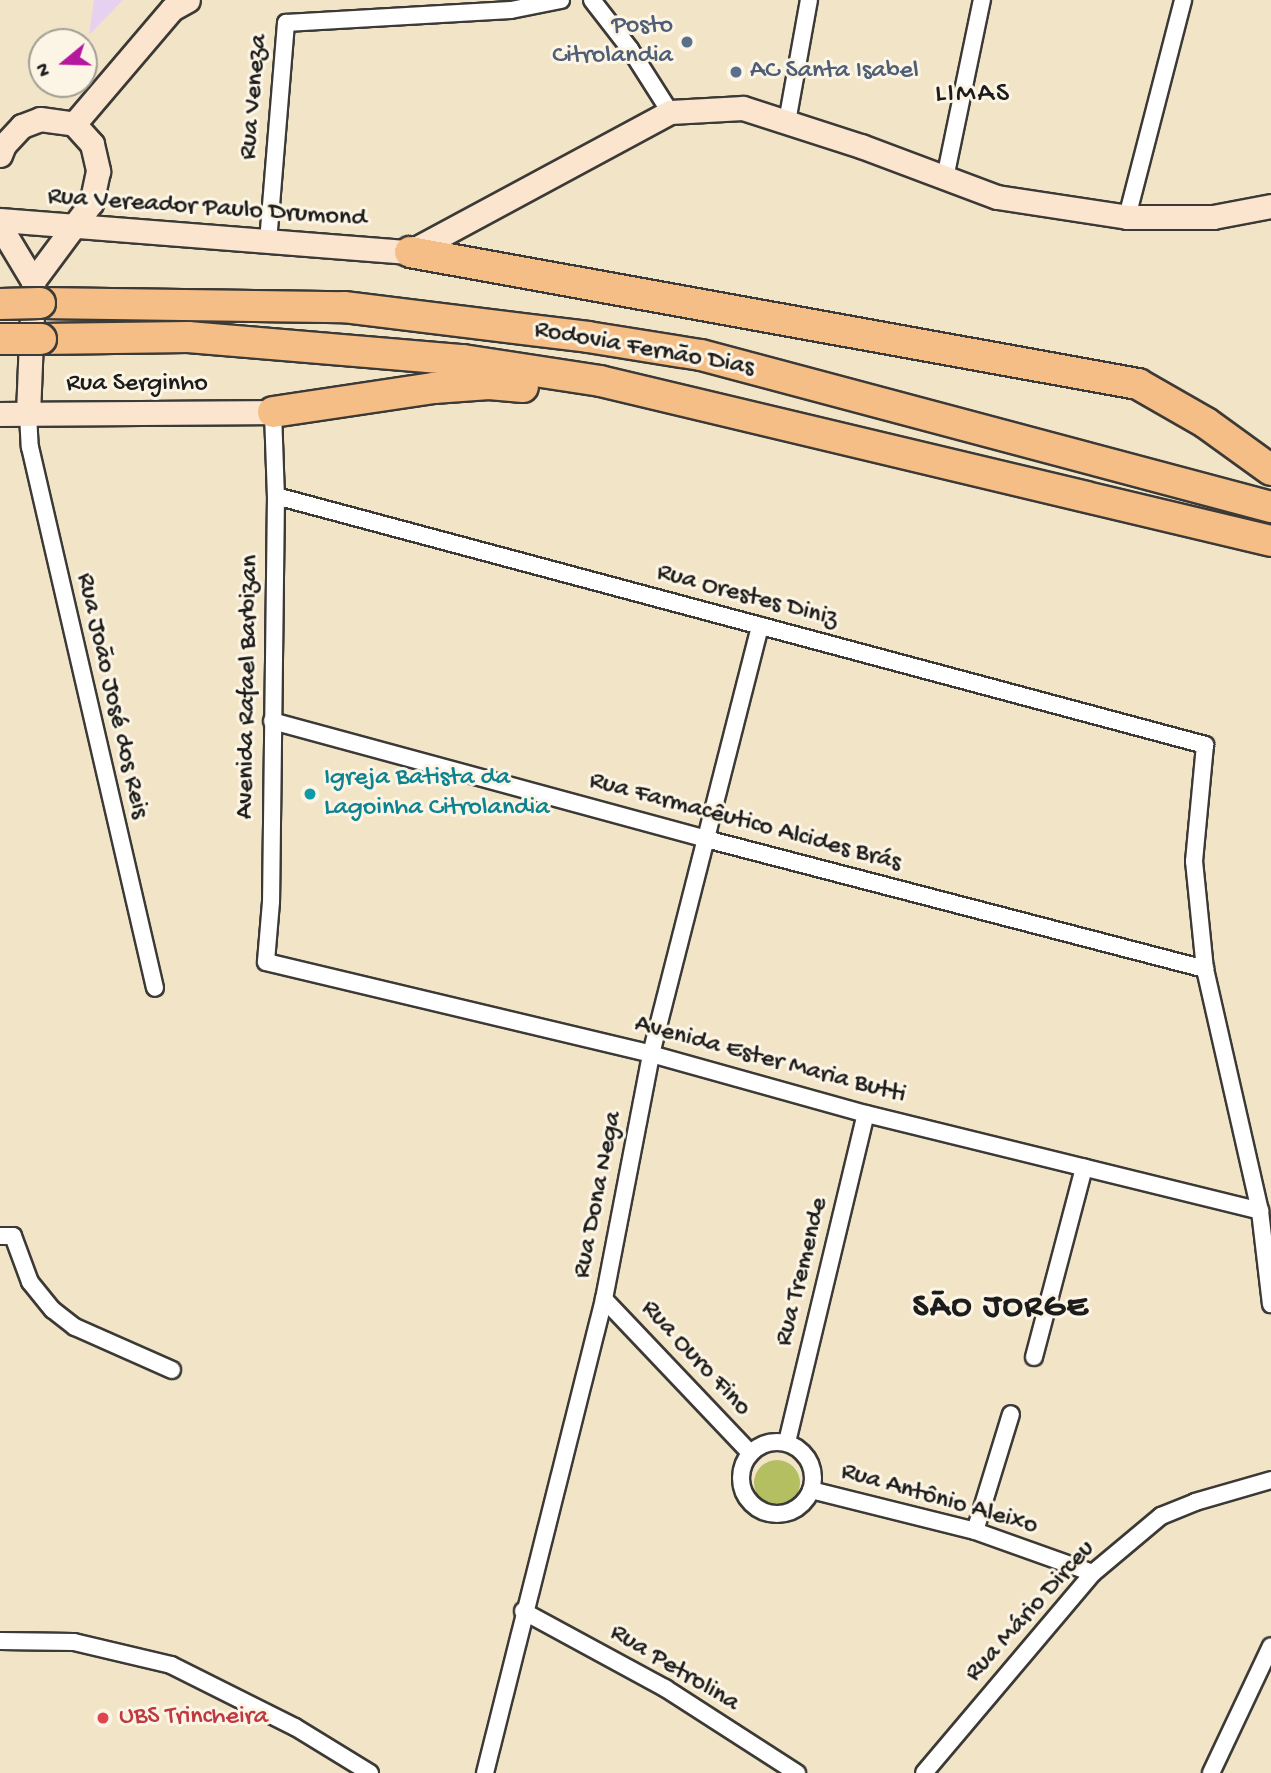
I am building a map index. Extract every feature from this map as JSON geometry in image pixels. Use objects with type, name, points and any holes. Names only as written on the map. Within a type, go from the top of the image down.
[{"type":"highway","points":[[410,252],[1138,384],[1206,423],[1271,470]]},
{"type":"highway","name":"Rodovia Fernão Dias","points":[[0,304],[37,292],[344,307],[614,341],[701,355],[1271,507]]},
{"type":"highway","name":"Rodovia Fernão Dias","points":[[0,340],[188,337],[463,360],[600,381],[1271,541]]},
{"type":"highway","points":[[273,412],[434,388],[489,384],[736,413]]},
{"type":"street","points":[[74,124],[172,9],[188,0]]},
{"type":"street","name":"Rua Veneza","points":[[268,242],[286,23],[511,10],[561,0]]},
{"type":"street","points":[[592,0],[630,48],[670,112]]},
{"type":"street","points":[[788,122],[809,0]]},
{"type":"street","points":[[946,178],[982,0]]},
{"type":"street","points":[[1127,216],[1183,0]]},
{"type":"street","points":[[410,252],[670,112],[743,108],[861,146],[997,197],[1127,216],[1213,217],[1271,206]]},
{"type":"street","points":[[0,155],[4,145],[22,126],[40,119],[74,124],[92,144],[98,171],[91,203],[75,228],[48,257],[37,292],[28,414]]},
{"type":"street","name":"Rua Vereador Paulo Drumond","points":[[0,220],[75,228],[410,252]]},
{"type":"street","points":[[0,226],[37,292]]},
{"type":"street","name":"Rua Serginho","points":[[0,414],[273,412]]},
{"type":"street","name":"Avenida Rafael Barbizan","points":[[266,962],[271,902],[276,496],[273,412]]},
{"type":"street","name":"Rua João José dos Reis","points":[[28,414],[33,461],[155,988]]},
{"type":"street","name":"Rua Orestes Diniz","points":[[276,496],[1205,746],[1194,861],[1205,969]]},
{"type":"street","name":"Rua Dona Nega","points":[[485,1773],[523,1611],[604,1299],[651,1054],[760,626]]},
{"type":"street","name":"Rua Farmacêutico Alcides Brás","points":[[272,721],[706,839],[1205,969]]},
{"type":"street","name":"Avenida Ester Maria Butti","points":[[266,962],[651,1054],[866,1114],[1260,1211]]},
{"type":"street","points":[[1205,969],[1260,1211],[1271,1304]]},
{"type":"street","name":"Rua Tremende","points":[[787,1442],[866,1114]]},
{"type":"street","points":[[1034,1357],[1084,1168]]},
{"type":"street","points":[[0,1236],[13,1236],[30,1282],[53,1310],[75,1327],[172,1370]]},
{"type":"street","name":"Rua Ouro Fino","points":[[604,1299],[750,1453]]},
{"type":"street","points":[[975,1531],[1011,1414]]},
{"type":"street","points":[[787,1442],[806,1455],[812,1466],[811,1490],[797,1508],[786,1513],[763,1511],[746,1496],[742,1486],[744,1463],[750,1453],[766,1443],[787,1442]]},
{"type":"street","name":"Rua Mário Dirceu","points":[[924,1773],[1093,1573],[1161,1516],[1195,1502],[1271,1480]]},
{"type":"street","name":"Rua Antônio Aleixo","points":[[811,1490],[975,1531],[1093,1573]]},
{"type":"street","name":"Rua Petrolina","points":[[523,1611],[665,1688],[797,1773]]},
{"type":"street","points":[[0,1641],[74,1642],[171,1665],[295,1727],[370,1773]]},
{"type":"street","points":[[1211,1773],[1271,1646]]},
{"type":"shaded area","points":[[94,0],[123,0],[96,28],[90,28]]},
{"type":"green space","points":[[777,1460],[793,1467],[800,1483],[793,1499],[777,1506],[761,1499],[754,1483],[761,1467]]},
{"type":"place","name":"Posto Citrolandia","points":[[687,42]]},
{"type":"place","name":"AC Santa Isabel","points":[[736,72]]},
{"type":"place","name":"Igreja Batista da Lagoinha Citrolandia","points":[[310,794]]},
{"type":"place","name":"UBS Trincheira","points":[[103,1718]]},
{"type":"district","name":"LIMAS","points":[[973,95]]},
{"type":"district","name":"SÃO JORGE","points":[[1001,1309]]}]
